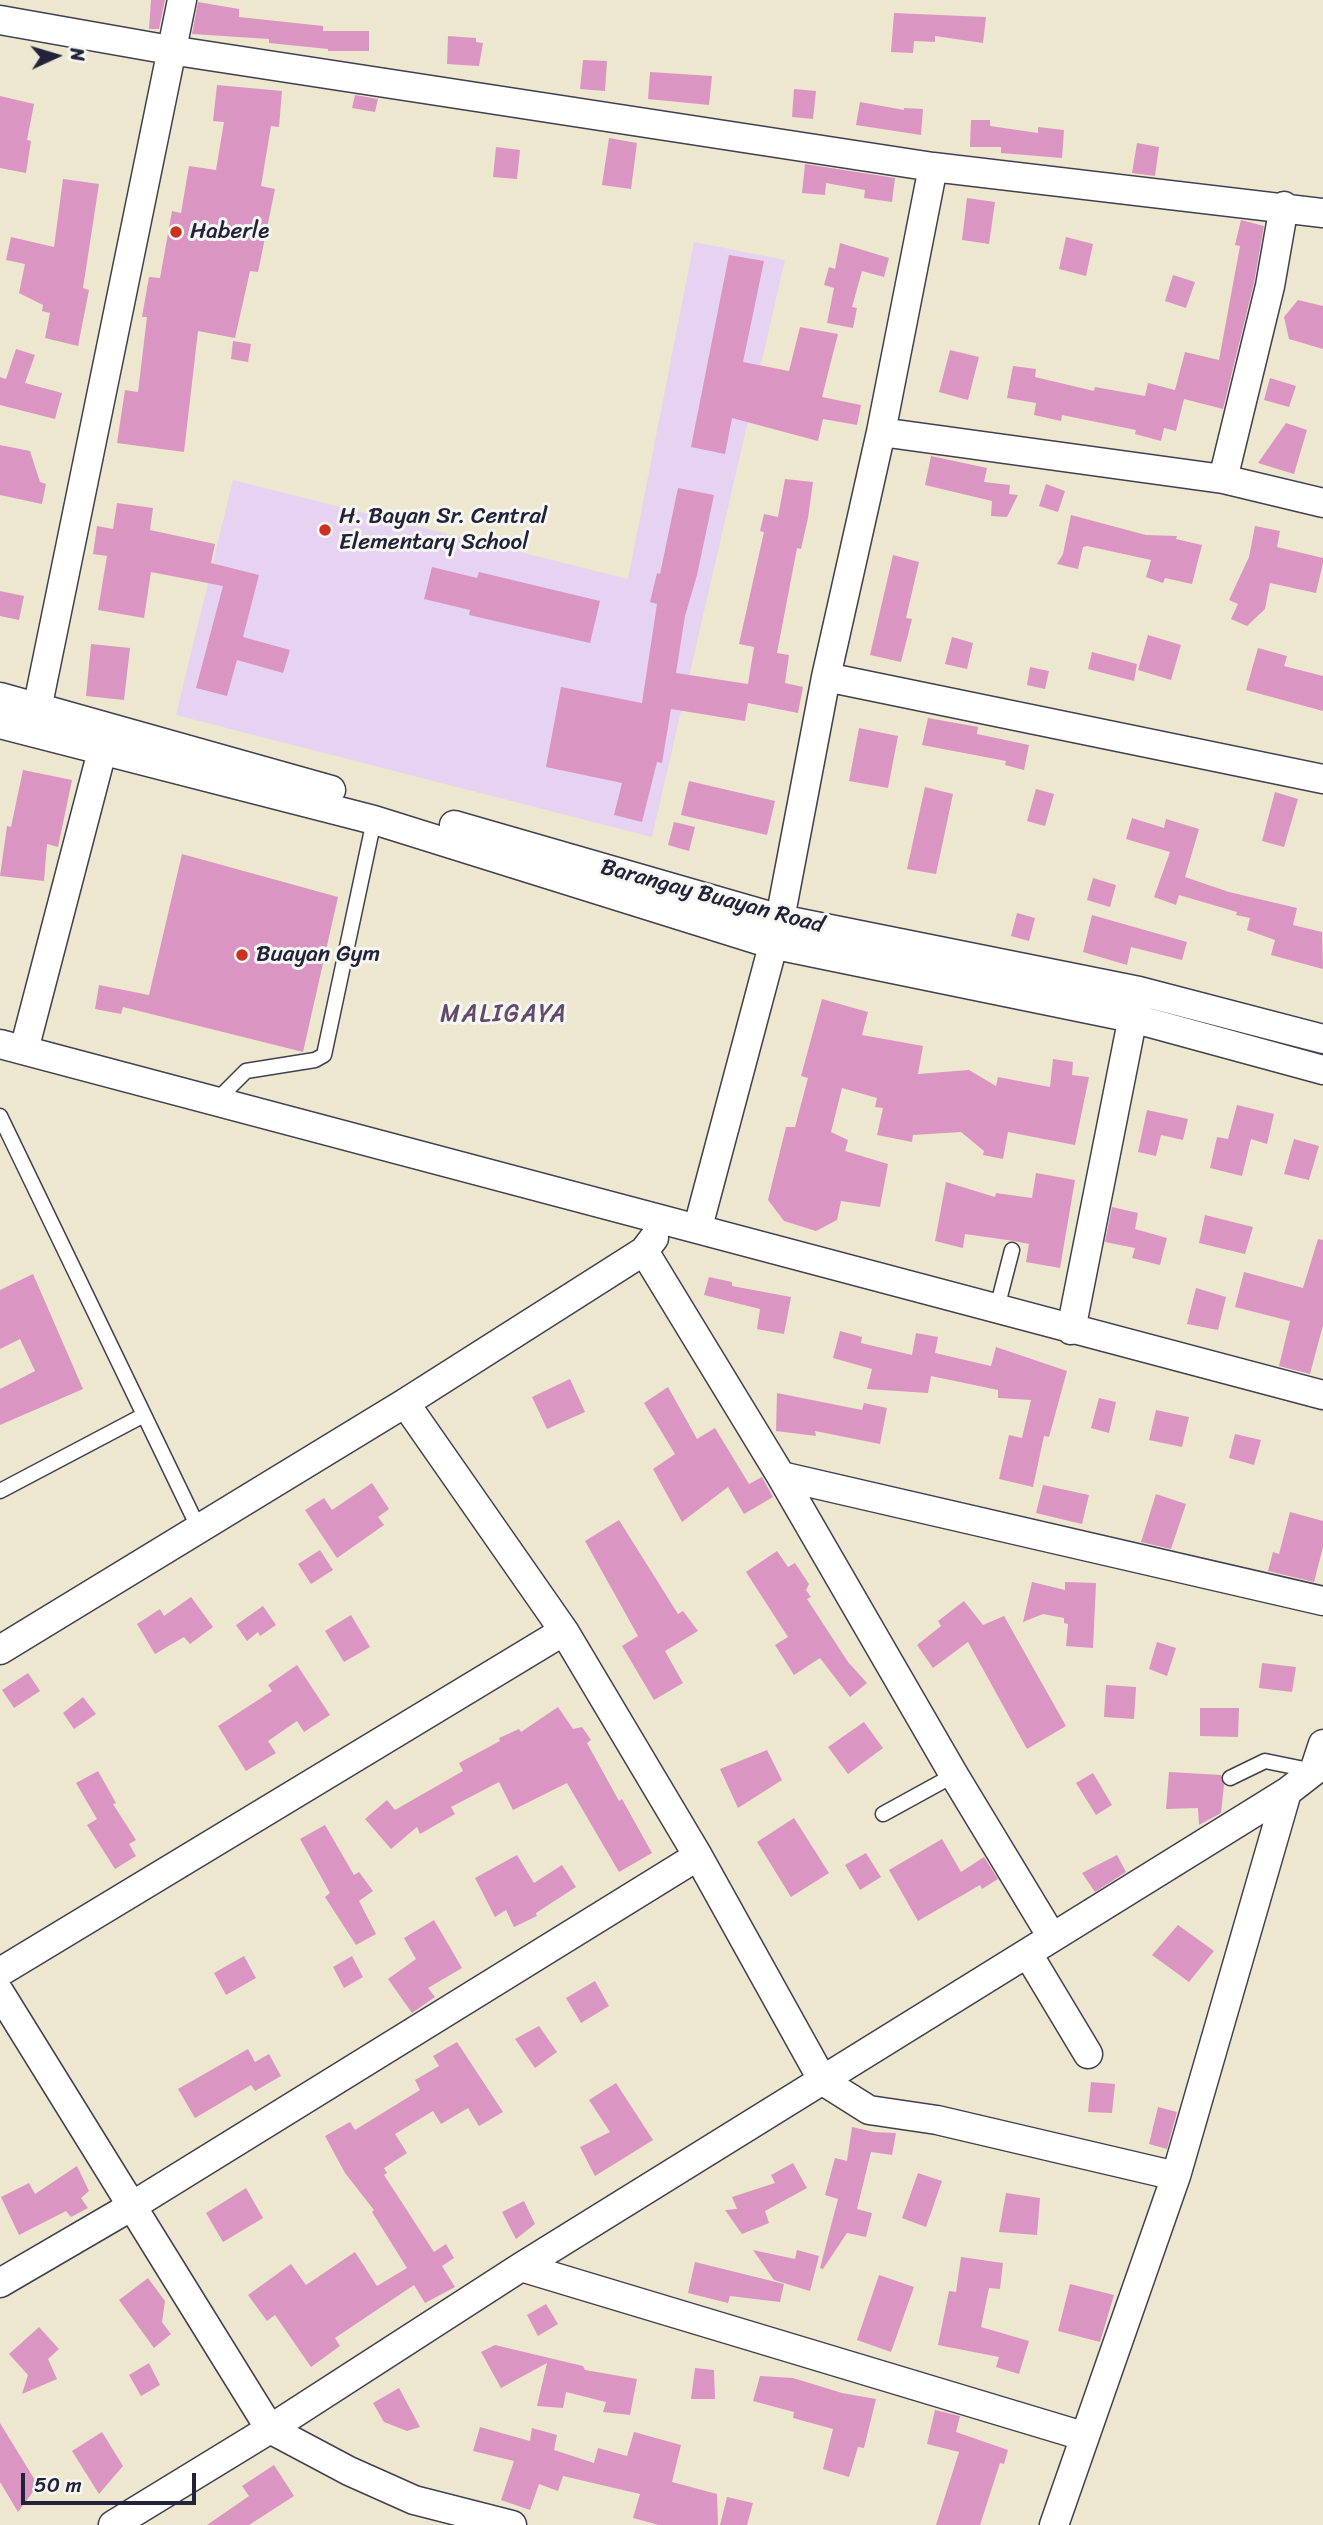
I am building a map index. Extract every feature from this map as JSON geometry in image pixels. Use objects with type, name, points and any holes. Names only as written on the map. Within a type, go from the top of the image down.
[{"type":"street","points":[[35,720],[181,0]]},
{"type":"street","points":[[0,20],[170,50],[933,167],[1284,206],[1323,213]]},
{"type":"street","points":[[698,1227],[776,931],[826,677],[881,432],[933,167]]},
{"type":"street","points":[[1223,479],[1270,286],[1284,206]]},
{"type":"street","points":[[881,432],[1223,479],[1323,503]]},
{"type":"street","points":[[826,677],[1323,779]]},
{"type":"street","points":[[0,697],[35,720],[374,820],[776,931]]},
{"type":"street","points":[[0,724],[35,720]]},
{"type":"street","points":[[106,739],[12,1047],[666,1222],[698,1227],[997,1308],[1071,1331],[1323,1395]]},
{"type":"street","name":"Barangay Buayan Road","points":[[106,739],[776,931],[923,962],[1139,991],[1323,1039]]},
{"type":"street","points":[[923,962],[1323,1070]]},
{"type":"street","points":[[1071,1331],[1139,991]]},
{"type":"street","points":[[0,1650],[405,1403],[644,1251],[666,1222]]},
{"type":"street","points":[[644,1251],[781,1476],[954,1775],[1052,1937]]},
{"type":"street","points":[[405,1403],[564,1631],[698,1856],[823,2081],[869,2110],[937,2120],[1175,2176]]},
{"type":"street","points":[[781,1476],[1323,1601]]},
{"type":"street","points":[[0,1972],[564,1631]]},
{"type":"street","points":[[113,2525],[270,2429],[521,2267],[1287,1792],[1314,1771],[1323,1744]]},
{"type":"street","points":[[1054,2525],[1175,2176],[1287,1792]]},
{"type":"street","points":[[0,2283],[132,2206],[698,1856]]},
{"type":"street","points":[[1028,1954],[1088,2054]]},
{"type":"street","points":[[0,1993],[270,2429],[349,2471],[414,2500],[512,2525]]},
{"type":"street","points":[[521,2267],[1083,2436]]},
{"type":"lane","points":[[215,1102],[246,1071],[315,1060],[324,1055],[374,820]]},
{"type":"lane","points":[[0,1116],[199,1529]]},
{"type":"lane","points":[[997,1308],[1012,1250]]},
{"type":"lane","points":[[0,1491],[144,1415]]},
{"type":"lane","points":[[1230,1778],[1265,1761],[1314,1771]]},
{"type":"lane","points":[[883,1814],[954,1775]]},
{"type":"shaded area","name":"H. Bayan Sr. Central Elementary School","points":[[694,242],[785,260],[652,837],[176,715],[233,480],[628,579]]},
{"type":"building","points":[[151,0],[165,0],[159,29],[149,29]]},
{"type":"building","points":[[198,2],[239,9],[239,17],[323,26],[323,31],[369,31],[369,51],[328,51],[269,43],[269,39],[192,34]]},
{"type":"building","points":[[894,13],[986,17],[983,43],[935,36],[935,42],[914,41],[913,53],[891,52]]},
{"type":"building","points":[[448,36],[476,38],[476,42],[483,43],[479,66],[447,64]]},
{"type":"building","points":[[583,60],[607,61],[605,91],[580,89]]},
{"type":"building","points":[[650,72],[712,76],[709,105],[648,99]]},
{"type":"building","points":[[217,85],[282,91],[279,127],[271,126],[261,186],[275,189],[258,272],[250,271],[235,338],[198,331],[184,452],[117,443],[125,390],[138,392],[147,317],[142,317],[149,277],[160,278],[172,211],[181,213],[189,166],[216,170],[224,122],[213,121]]},
{"type":"building","points":[[794,89],[816,91],[813,119],[792,117]]},
{"type":"building","points":[[355,95],[378,99],[375,112],[352,108]]},
{"type":"building","points":[[0,96],[34,104],[27,140],[31,141],[26,173],[0,168]]},
{"type":"building","points":[[860,102],[904,110],[923,109],[921,135],[856,125]]},
{"type":"building","points":[[971,120],[990,120],[990,126],[1038,133],[1038,127],[1064,130],[1062,158],[1001,153],[1001,147],[970,147]]},
{"type":"building","points":[[609,138],[637,143],[631,189],[602,185]]},
{"type":"building","points":[[1137,143],[1159,147],[1155,176],[1132,173]]},
{"type":"building","points":[[496,147],[520,150],[517,179],[493,177]]},
{"type":"building","points":[[805,164],[895,178],[892,202],[864,198],[865,190],[826,183],[825,195],[802,193]]},
{"type":"building","points":[[63,179],[99,184],[83,288],[89,290],[78,346],[45,338],[50,313],[42,311],[43,305],[19,293],[25,264],[6,260],[11,237],[54,247]]},
{"type":"building","points":[[967,198],[995,202],[989,244],[962,240]]},
{"type":"building","points":[[1241,220],[1264,226],[1254,283],[1223,409],[1184,399],[1176,431],[1164,428],[1161,441],[1135,434],[1136,430],[1062,415],[1061,421],[1034,415],[1036,403],[1007,398],[1013,366],[1036,369],[1035,377],[1094,391],[1095,387],[1145,396],[1148,383],[1175,390],[1185,352],[1219,360],[1240,246],[1235,245]]},
{"type":"building","points":[[1066,237],[1093,244],[1086,276],[1059,269]]},
{"type":"building","points":[[840,243],[889,258],[884,277],[862,271],[852,307],[857,308],[853,328],[827,323],[834,288],[824,285],[829,267],[835,269]]},
{"type":"building","points":[[729,255],[764,261],[743,362],[789,371],[800,327],[838,334],[822,397],[861,405],[857,425],[823,419],[818,441],[732,418],[725,454],[691,447]]},
{"type":"building","points":[[1173,275],[1195,282],[1186,308],[1165,301]]},
{"type":"building","points":[[1298,300],[1323,306],[1323,349],[1289,339],[1284,317]]},
{"type":"building","points":[[233,341],[251,344],[248,362],[231,359]]},
{"type":"building","points":[[16,349],[35,355],[25,383],[62,393],[55,419],[0,405],[0,377],[6,379]]},
{"type":"building","points":[[950,350],[979,357],[968,400],[939,392]]},
{"type":"building","points":[[1270,378],[1296,386],[1289,407],[1264,400]]},
{"type":"building","points":[[1286,423],[1307,430],[1294,474],[1258,463]]},
{"type":"building","points":[[0,445],[30,451],[40,482],[46,484],[42,504],[0,495]]},
{"type":"building","points":[[931,456],[987,468],[984,482],[1010,485],[1009,494],[1018,495],[1007,517],[991,516],[992,501],[925,485]]},
{"type":"building","points":[[785,479],[813,482],[808,518],[801,549],[797,548],[777,653],[789,655],[785,683],[803,687],[798,713],[748,703],[745,721],[671,709],[662,763],[657,762],[642,822],[614,815],[622,783],[546,767],[561,687],[642,703],[657,604],[650,602],[657,573],[660,574],[678,488],[714,495],[697,575],[685,616],[676,673],[748,684],[754,647],[739,644],[764,532],[760,531],[764,514],[778,517]]},
{"type":"building","points":[[1046,484],[1065,491],[1058,512],[1039,506]]},
{"type":"building","points":[[117,503],[153,508],[150,530],[215,544],[211,563],[259,575],[243,637],[290,650],[283,673],[237,660],[227,696],[196,688],[223,586],[151,572],[144,618],[98,610],[107,556],[93,554],[97,526],[113,529]]},
{"type":"building","points":[[1071,515],[1146,535],[1177,536],[1176,539],[1202,545],[1192,584],[1165,578],[1163,583],[1146,577],[1151,560],[1087,546],[1083,547],[1078,569],[1057,564],[1063,554]]},
{"type":"building","points":[[1255,526],[1280,531],[1277,547],[1323,558],[1323,563],[1316,593],[1270,583],[1265,609],[1247,626],[1231,619],[1238,604],[1229,600],[1249,557]]},
{"type":"building","points":[[893,555],[919,562],[906,618],[912,619],[901,662],[870,655]]},
{"type":"building","points":[[432,567],[477,578],[479,572],[600,601],[590,643],[469,615],[470,610],[424,599]]},
{"type":"building","points":[[0,591],[24,596],[19,620],[0,616]]},
{"type":"building","points":[[1148,635],[1181,645],[1171,680],[1138,670]]},
{"type":"building","points":[[952,637],[973,643],[967,669],[945,664]]},
{"type":"building","points":[[91,644],[130,648],[124,700],[86,696]]},
{"type":"building","points":[[1258,648],[1287,656],[1284,666],[1323,676],[1323,711],[1246,690]]},
{"type":"building","points":[[1092,652],[1137,664],[1134,681],[1088,669]]},
{"type":"building","points":[[1030,667],[1049,671],[1045,689],[1027,685]]},
{"type":"building","points":[[928,718],[978,727],[977,734],[1029,745],[1024,770],[1005,765],[1006,761],[922,745]]},
{"type":"building","points":[[859,728],[898,736],[888,788],[849,781]]},
{"type":"building","points":[[23,770],[72,780],[58,847],[47,844],[44,881],[0,876],[7,826],[11,827]]},
{"type":"building","points":[[689,781],[775,801],[767,835],[681,815]]},
{"type":"building","points":[[925,787],[953,794],[936,874],[907,869]]},
{"type":"building","points":[[1036,789],[1054,794],[1045,826],[1027,821]]},
{"type":"building","points":[[1275,792],[1298,799],[1284,847],[1262,841]]},
{"type":"building","points":[[1132,818],[1164,828],[1166,819],[1199,829],[1185,877],[1229,892],[1297,908],[1293,925],[1322,932],[1323,969],[1271,955],[1275,940],[1247,930],[1250,918],[1236,915],[1237,912],[1179,895],[1176,905],[1154,897],[1170,852],[1126,839]]},
{"type":"building","points":[[674,822],[695,827],[689,851],[668,845]]},
{"type":"building","name":"Buayan Gym","points":[[182,854],[338,897],[303,1052],[123,1007],[121,1014],[95,1009],[99,985],[149,995]]},
{"type":"building","points":[[1093,878],[1116,885],[1110,907],[1087,900]]},
{"type":"building","points":[[1017,913],[1035,918],[1029,941],[1011,936]]},
{"type":"building","points":[[1092,915],[1187,942],[1182,960],[1131,947],[1127,965],[1083,952]]},
{"type":"building","points":[[822,999],[868,1012],[862,1035],[923,1046],[918,1074],[969,1070],[996,1086],[998,1077],[1050,1087],[1053,1059],[1073,1062],[1072,1075],[1089,1077],[1075,1145],[1008,1132],[1003,1159],[983,1155],[984,1151],[961,1132],[913,1135],[912,1142],[877,1135],[883,1108],[875,1107],[877,1098],[842,1088],[831,1132],[848,1140],[845,1151],[888,1164],[880,1207],[841,1201],[837,1220],[816,1231],[784,1221],[768,1200],[786,1127],[795,1127],[808,1078],[801,1076]]},
{"type":"building","points":[[1237,1105],[1274,1114],[1267,1144],[1251,1139],[1242,1176],[1210,1168],[1217,1137],[1228,1139]]},
{"type":"building","points":[[1147,1110],[1188,1119],[1183,1140],[1161,1135],[1156,1156],[1138,1152]]},
{"type":"building","points":[[1294,1139],[1319,1146],[1309,1180],[1284,1174]]},
{"type":"building","points":[[1036,1173],[1075,1180],[1060,1268],[1026,1262],[1029,1244],[965,1234],[963,1248],[935,1241],[946,1182],[995,1197],[996,1193],[1032,1198]]},
{"type":"building","points":[[1112,1207],[1138,1213],[1135,1229],[1167,1238],[1160,1265],[1132,1258],[1135,1248],[1105,1242]]},
{"type":"building","points":[[1205,1215],[1253,1227],[1245,1254],[1199,1243]]},
{"type":"building","points":[[1318,1239],[1323,1240],[1323,1325],[1310,1374],[1279,1366],[1290,1321],[1235,1307],[1244,1272],[1303,1288]]},
{"type":"building","points":[[33,1274],[83,1389],[0,1425],[0,1389],[35,1371],[20,1339],[0,1349],[0,1290]]},
{"type":"building","points":[[709,1277],[732,1282],[732,1286],[791,1297],[784,1334],[757,1329],[760,1309],[704,1295]]},
{"type":"building","points":[[1196,1288],[1226,1297],[1218,1330],[1187,1324]]},
{"type":"building","points":[[840,1331],[862,1337],[861,1343],[912,1355],[916,1333],[938,1337],[935,1353],[991,1366],[996,1347],[1067,1371],[1049,1437],[1044,1436],[1033,1487],[999,1479],[1009,1435],[1022,1438],[1031,1400],[998,1398],[998,1390],[931,1376],[928,1393],[867,1389],[872,1369],[833,1358]]},
{"type":"building","points":[[570,1379],[585,1412],[547,1429],[532,1397]]},
{"type":"building","points":[[668,1387],[697,1439],[715,1428],[749,1484],[762,1477],[773,1497],[744,1514],[728,1487],[682,1522],[653,1469],[675,1454],[644,1403]]},
{"type":"building","points":[[777,1393],[862,1410],[864,1403],[887,1408],[880,1444],[815,1431],[816,1436],[776,1431]]},
{"type":"building","points":[[1099,1398],[1116,1402],[1109,1433],[1091,1428]]},
{"type":"building","points":[[1156,1410],[1189,1417],[1182,1447],[1149,1440]]},
{"type":"building","points":[[1235,1434],[1261,1440],[1254,1465],[1229,1458]]},
{"type":"building","points":[[372,1483],[389,1509],[378,1517],[384,1525],[337,1558],[305,1510],[324,1498],[332,1510]]},
{"type":"building","points":[[1043,1485],[1089,1495],[1082,1524],[1036,1513]]},
{"type":"building","points":[[1156,1494],[1186,1504],[1171,1549],[1141,1542]]},
{"type":"building","points":[[1290,1512],[1323,1521],[1323,1547],[1314,1582],[1268,1571],[1273,1552],[1279,1554]]},
{"type":"building","points":[[619,1520],[678,1614],[683,1611],[698,1631],[665,1651],[683,1683],[654,1700],[622,1646],[638,1636],[585,1541]]},
{"type":"building","points":[[320,1550],[333,1570],[311,1584],[298,1564]]},
{"type":"building","points":[[777,1551],[788,1567],[795,1563],[809,1584],[806,1590],[811,1597],[807,1599],[848,1662],[867,1683],[850,1697],[820,1658],[794,1675],[775,1645],[788,1637],[746,1572]]},
{"type":"building","points":[[1032,1582],[1065,1590],[1065,1582],[1096,1583],[1093,1648],[1066,1646],[1068,1624],[1064,1623],[1064,1618],[1043,1614],[1023,1622]]},
{"type":"building","points":[[191,1597],[213,1627],[190,1644],[184,1637],[155,1654],[137,1624],[160,1609],[164,1616]]},
{"type":"building","points":[[964,1601],[983,1625],[1004,1616],[1066,1726],[1027,1749],[968,1642],[933,1668],[917,1645],[941,1626],[938,1621]]},
{"type":"building","points":[[263,1606],[276,1625],[260,1636],[258,1632],[247,1641],[236,1625]]},
{"type":"building","points":[[351,1615],[370,1647],[344,1662],[325,1631]]},
{"type":"building","points":[[1157,1642],[1176,1648],[1167,1676],[1149,1669]]},
{"type":"building","points":[[1262,1663],[1296,1667],[1292,1692],[1259,1688]]},
{"type":"building","points":[[297,1665],[330,1715],[304,1732],[297,1721],[268,1741],[276,1753],[246,1771],[218,1726],[272,1691],[268,1685]]},
{"type":"building","points":[[28,1673],[40,1691],[14,1708],[2,1690]]},
{"type":"building","points":[[1106,1685],[1136,1687],[1134,1719],[1104,1717]]},
{"type":"building","points":[[83,1697],[96,1714],[74,1729],[63,1713]]},
{"type":"building","points":[[558,1707],[573,1729],[582,1727],[591,1740],[587,1743],[652,1853],[619,1872],[567,1783],[513,1810],[499,1782],[451,1807],[455,1814],[420,1834],[417,1827],[391,1849],[365,1819],[387,1800],[395,1810],[463,1771],[459,1763],[500,1741],[499,1738],[519,1729],[521,1732]]},
{"type":"building","points":[[1200,1708],[1239,1708],[1238,1737],[1200,1736]]},
{"type":"building","points":[[864,1722],[883,1748],[848,1774],[828,1747]]},
{"type":"building","points":[[767,1750],[782,1780],[738,1808],[720,1769]]},
{"type":"building","points":[[98,1771],[116,1803],[113,1804],[136,1840],[129,1844],[136,1856],[115,1869],[87,1825],[97,1819],[76,1783]]},
{"type":"building","points":[[1169,1772],[1221,1775],[1224,1785],[1221,1813],[1199,1825],[1198,1808],[1166,1809]]},
{"type":"building","points":[[1093,1773],[1112,1805],[1096,1815],[1076,1783]]},
{"type":"building","points":[[794,1818],[829,1873],[791,1897],[757,1842]]},
{"type":"building","points":[[325,1825],[354,1875],[359,1872],[373,1891],[359,1901],[376,1934],[356,1945],[325,1897],[330,1893],[300,1839]]},
{"type":"building","points":[[942,1839],[961,1872],[984,1857],[998,1879],[982,1889],[980,1885],[918,1921],[889,1870]]},
{"type":"building","points":[[866,1853],[881,1877],[860,1890],[845,1865]]},
{"type":"building","points":[[517,1855],[534,1883],[562,1865],[576,1887],[536,1913],[537,1916],[514,1927],[506,1910],[495,1917],[475,1878]]},
{"type":"building","points":[[1117,1855],[1126,1872],[1095,1892],[1082,1873]]},
{"type":"building","points":[[434,1920],[462,1968],[428,1988],[435,1997],[412,2013],[388,1979],[416,1959],[404,1938]]},
{"type":"building","points":[[1178,1925],[1214,1951],[1189,1982],[1152,1955]]},
{"type":"building","points":[[244,1956],[256,1978],[226,1995],[214,1973]]},
{"type":"building","points":[[352,1956],[363,1977],[344,1988],[333,1967]]},
{"type":"building","points":[[595,1981],[609,2006],[581,2023],[566,1998]]},
{"type":"building","points":[[539,2026],[557,2052],[535,2068],[515,2039]]},
{"type":"building","points":[[457,2042],[503,2112],[479,2126],[468,2108],[441,2124],[433,2111],[395,2134],[407,2153],[384,2168],[387,2173],[384,2175],[434,2252],[446,2244],[454,2258],[442,2266],[455,2287],[425,2303],[414,2285],[335,2338],[340,2346],[311,2367],[275,2315],[267,2321],[248,2295],[291,2264],[306,2285],[355,2252],[377,2286],[407,2268],[372,2212],[374,2210],[345,2173],[325,2136],[350,2122],[355,2130],[420,2090],[415,2080],[439,2066],[433,2056]]},
{"type":"building","points":[[248,2049],[255,2062],[269,2054],[281,2076],[255,2091],[251,2085],[195,2118],[178,2089]]},
{"type":"building","points":[[1091,2082],[1115,2084],[1112,2113],[1088,2112]]},
{"type":"building","points":[[616,2083],[653,2140],[595,2176],[580,2147],[610,2132],[589,2100]]},
{"type":"building","points":[[1158,2107],[1177,2112],[1167,2149],[1149,2144]]},
{"type":"building","points":[[852,2127],[896,2133],[892,2155],[871,2152],[857,2209],[872,2213],[866,2237],[847,2233],[823,2269],[820,2268],[838,2199],[825,2195],[835,2158],[847,2161]]},
{"type":"building","points":[[793,2163],[807,2188],[765,2211],[769,2223],[742,2234],[725,2210],[737,2209],[732,2197],[775,2183],[771,2175]]},
{"type":"building","points":[[77,2166],[89,2191],[81,2198],[88,2208],[71,2217],[66,2211],[19,2235],[1,2197],[29,2183],[35,2194]]},
{"type":"building","points":[[918,2173],[942,2181],[926,2227],[902,2218]]},
{"type":"building","points":[[246,2188],[263,2218],[223,2242],[206,2213]]},
{"type":"building","points":[[1006,2193],[1040,2198],[1037,2235],[999,2232]]},
{"type":"building","points":[[524,2201],[535,2224],[516,2239],[502,2212]]},
{"type":"building","points":[[753,2250],[795,2259],[797,2250],[819,2256],[810,2291],[774,2280]]},
{"type":"building","points":[[961,2257],[1003,2263],[1000,2289],[989,2288],[981,2327],[1029,2341],[1019,2374],[996,2367],[999,2357],[938,2345],[949,2291],[956,2292]]},
{"type":"building","points":[[695,2262],[784,2284],[780,2302],[730,2296],[728,2303],[688,2293]]},
{"type":"building","points":[[879,2275],[914,2287],[891,2352],[857,2340]]},
{"type":"building","points":[[148,2278],[165,2301],[162,2322],[171,2334],[154,2348],[119,2300]]},
{"type":"building","points":[[1070,2284],[1114,2295],[1100,2342],[1058,2331]]},
{"type":"building","points":[[546,2304],[558,2324],[538,2336],[527,2315]]},
{"type":"building","points":[[39,2327],[59,2349],[48,2359],[57,2379],[22,2394],[28,2375],[9,2354]]},
{"type":"building","points":[[495,2345],[583,2366],[585,2370],[637,2379],[630,2415],[603,2412],[606,2402],[566,2392],[563,2408],[537,2406],[547,2363],[501,2388],[481,2352]]},
{"type":"building","points":[[149,2363],[160,2385],[141,2396],[129,2375]]},
{"type":"building","points":[[695,2368],[714,2370],[715,2399],[691,2399]]},
{"type":"building","points":[[760,2376],[793,2378],[842,2393],[876,2399],[864,2448],[858,2447],[849,2477],[823,2469],[833,2429],[793,2418],[794,2412],[753,2401]]},
{"type":"building","points":[[399,2388],[420,2427],[407,2431],[384,2422],[373,2403]]},
{"type":"building","points":[[935,2410],[960,2416],[956,2432],[1008,2450],[1004,2464],[1000,2463],[980,2525],[936,2525],[959,2452],[927,2444]]},
{"type":"building","points":[[0,2423],[38,2485],[18,2512],[0,2482]]},
{"type":"building","points":[[480,2427],[530,2441],[532,2428],[557,2435],[554,2450],[594,2463],[598,2448],[627,2456],[634,2432],[681,2445],[672,2482],[717,2494],[718,2525],[659,2525],[633,2518],[640,2494],[563,2476],[558,2491],[539,2484],[530,2510],[501,2500],[514,2461],[473,2451]]},
{"type":"building","points":[[102,2432],[123,2466],[99,2494],[72,2451]]},
{"type":"building","points":[[274,2465],[294,2496],[249,2525],[207,2525],[249,2496],[242,2486]]},
{"type":"building","points":[[727,2497],[753,2503],[747,2525],[720,2525]]},
{"type":"place","name":"Haberle","points":[[176,232]]},
{"type":"place","name":"H. Bayan Sr. Central Elementary School","points":[[325,530]]},
{"type":"place","name":"Buayan Gym","points":[[242,955]]},
{"type":"district","name":"MALIGAYA","points":[[504,1015]]}]
